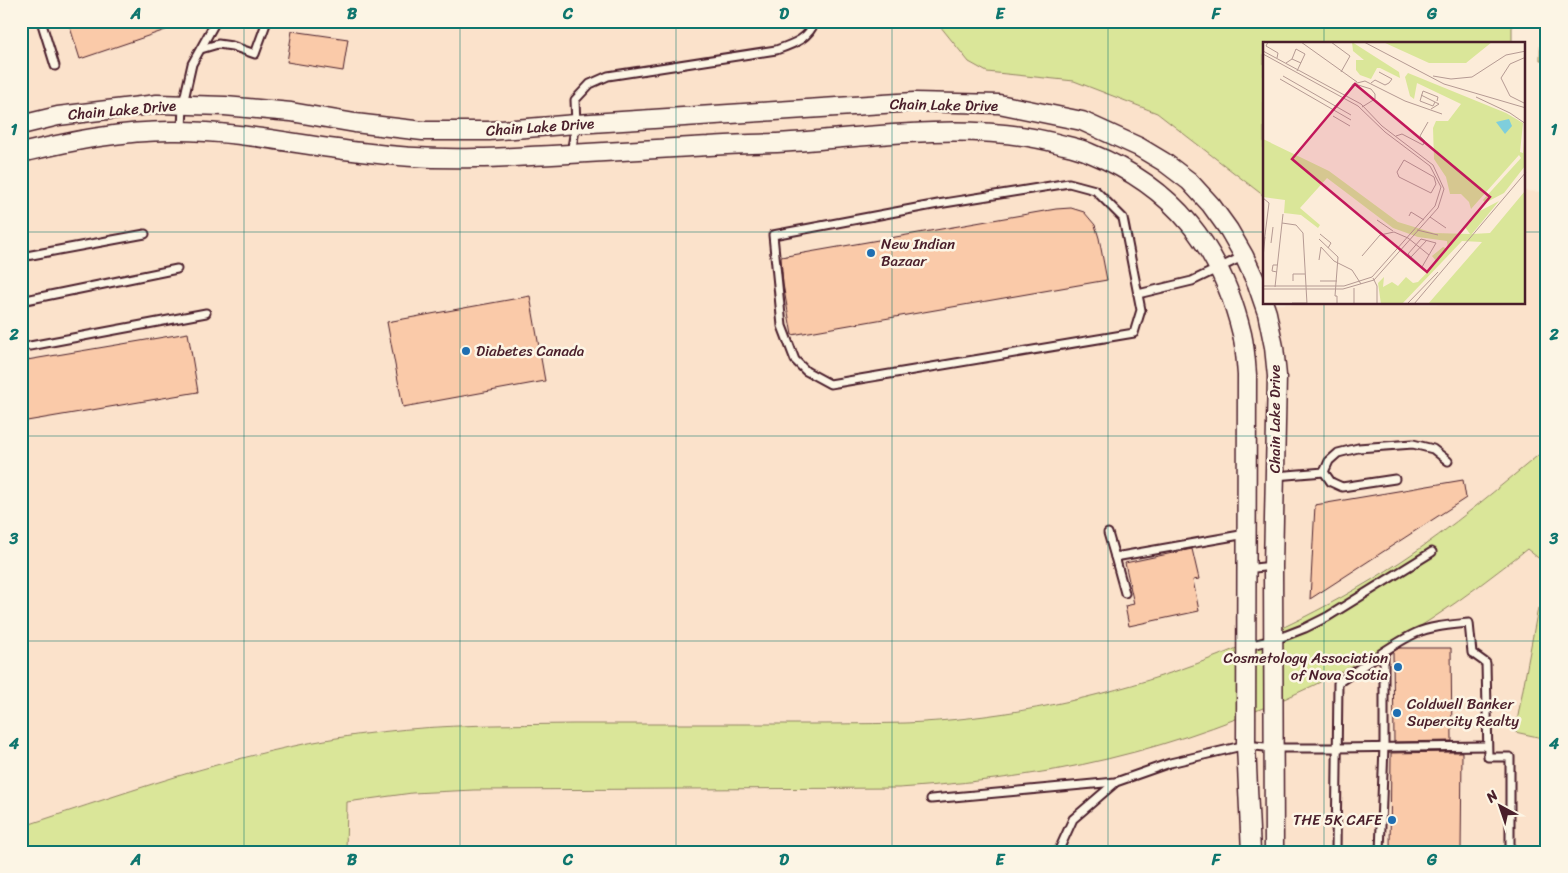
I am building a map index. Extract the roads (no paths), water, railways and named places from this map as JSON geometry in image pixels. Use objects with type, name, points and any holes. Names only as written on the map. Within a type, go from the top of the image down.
[{"type":"street","name":"Chain Lake Drive","points":[[21,125],[58,116],[158,104],[225,106],[291,112],[423,132],[489,131],[914,102],[999,104],[1082,121],[1139,147],[1164,162],[1189,181],[1211,205],[1229,230],[1244,256],[1263,304]]},
{"type":"street","name":"Chain Lake Drive","points":[[21,153],[108,136],[141,132],[182,131],[247,136],[400,156],[478,158],[758,144],[940,132],[984,132],[1020,135],[1053,142],[1088,152],[1119,166],[1150,186],[1178,209],[1199,234],[1219,269],[1233,305],[1242,337],[1247,375],[1246,745],[1251,852]]},
{"type":"street","name":"Chain Lake Drive","points":[[1263,305],[1274,346],[1277,376],[1273,566],[1274,852]]},
{"type":"lane","points":[[41,21],[55,66]]},
{"type":"lane","points":[[182,131],[183,104],[192,64],[216,21]]},
{"type":"lane","points":[[201,49],[218,44],[232,46],[255,54],[267,21]]},
{"type":"lane","points":[[571,154],[576,124],[575,100],[590,84],[608,76],[776,50],[793,44],[808,35],[815,21]]},
{"type":"lane","points":[[1069,183],[1095,190],[1123,218],[1138,294],[1141,310],[1134,333],[830,384],[806,370],[795,360],[782,326],[773,235],[938,204],[1069,183]]},
{"type":"lane","points":[[21,257],[145,234]]},
{"type":"lane","points":[[1138,294],[1192,281],[1244,256]]},
{"type":"lane","points":[[21,301],[177,269]]},
{"type":"lane","points":[[30,346],[206,313]]},
{"type":"lane","points":[[1324,472],[1329,460],[1338,453],[1358,448],[1413,444],[1433,449],[1448,461]]},
{"type":"lane","points":[[1275,476],[1324,472]]},
{"type":"lane","points":[[1324,472],[1331,482],[1342,487],[1395,479]]},
{"type":"lane","points":[[1108,533],[1125,593]]},
{"type":"lane","points":[[1115,557],[1246,534]]},
{"type":"lane","points":[[1247,646],[1274,640],[1327,617],[1432,552]]},
{"type":"lane","points":[[1246,569],[1273,566]]},
{"type":"lane","points":[[1336,852],[1338,683],[1416,633],[1434,627],[1468,623],[1472,653],[1486,663],[1488,757],[1510,756],[1510,852]]},
{"type":"lane","points":[[1380,852],[1384,746],[1384,652]]},
{"type":"lane","points":[[932,799],[1116,782],[1170,763],[1246,745],[1274,748],[1487,746]]},
{"type":"lane","points":[[1058,852],[1073,819],[1116,782]]},
{"type":"place","name":"New Indian Bazaar","points":[[871,253]]},
{"type":"place","name":"Diabetes Canada","points":[[466,351]]},
{"type":"place","name":"Cosmetology Association of Nova Scotia","points":[[1398,667]]},
{"type":"place","name":"Coldwell Banker Supercity Realty","points":[[1397,713]]},
{"type":"place","name":"THE 5K CAFE","points":[[1392,820]]}]
